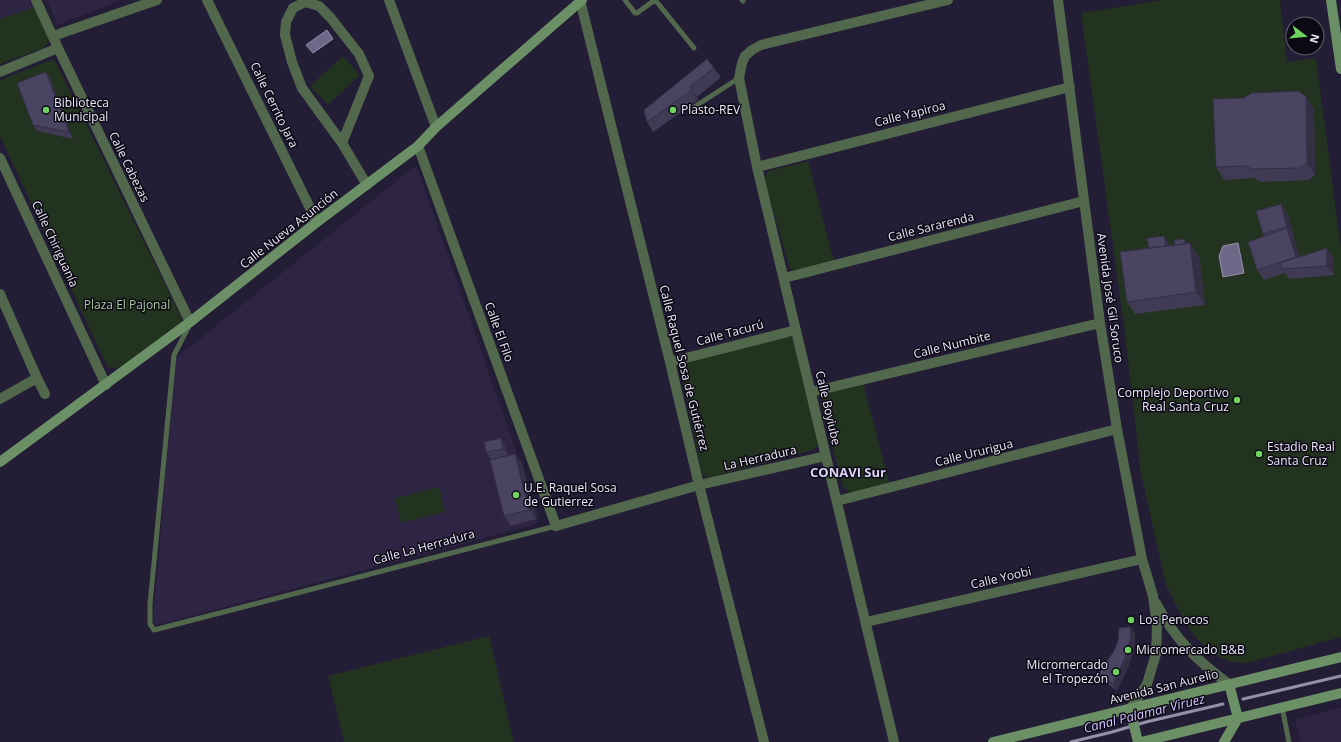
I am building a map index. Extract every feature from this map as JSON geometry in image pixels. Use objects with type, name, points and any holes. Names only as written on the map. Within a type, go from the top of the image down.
[{"type":"street","name":"Calle Cabezas","points":[[36,0],[190,322]]},
{"type":"street","points":[[53,36],[157,0]]},
{"type":"street","name":"Calle Cerrito Jara","points":[[207,0],[317,222]]},
{"type":"street","points":[[389,0],[436,127]]},
{"type":"street","name":"Calle Nueva Asunción","points":[[0,462],[190,322],[317,222],[418,146],[436,127],[581,0]]},
{"type":"street","name":"Calle Raquel Sosa de Gutiérrez","points":[[581,0],[699,485],[764,742]]},
{"type":"street","points":[[739,78],[745,56],[761,45],[948,0]]},
{"type":"street","name":"Avenida José Gil Soruco","points":[[1058,0],[1100,322],[1117,429],[1142,559],[1153,596],[1157,626],[1156,654],[1147,684],[1131,712]]},
{"type":"street","points":[[1331,0],[1341,69]]},
{"type":"street","points":[[342,143],[369,76],[359,54],[330,17],[319,6],[305,2],[293,8],[286,22],[286,35],[292,62],[302,88],[342,143],[368,185]]},
{"type":"street","points":[[0,72],[58,48]]},
{"type":"street","name":"Calle Boyiube","points":[[739,78],[757,167],[894,742]]},
{"type":"street","name":"Calle Yapiroa","points":[[757,167],[1070,87]]},
{"type":"street","name":"Calle El Filo","points":[[418,146],[556,526]]},
{"type":"street","name":"Calle Chiriguanía","points":[[0,158],[106,385]]},
{"type":"street","name":"Calle Sararenda","points":[[784,278],[1084,201]]},
{"type":"street","points":[[0,294],[45,394]]},
{"type":"street","name":"Calle Numbite","points":[[811,392],[1100,322]]},
{"type":"street","name":"Calle Tacurú","points":[[670,362],[796,330]]},
{"type":"street","points":[[0,399],[37,378]]},
{"type":"street","name":"Calle Ururigua","points":[[837,501],[1117,429]]},
{"type":"street","name":"La Herradura","points":[[699,485],[826,456]]},
{"type":"street","name":"Calle La Herradura","points":[[556,526],[699,485]]},
{"type":"street","name":"Calle Yoobi","points":[[866,622],[1142,559]]},
{"type":"street","name":"Avenida José Gil Soruco","points":[[1153,596],[1164,617],[1177,636],[1198,660],[1229,685]]},
{"type":"street","name":"Avenida San Aurelio","points":[[993,742],[1131,712],[1229,685],[1341,657]]},
{"type":"street","points":[[1224,742],[1237,716],[1229,685]]},
{"type":"street","points":[[1131,712],[1139,740],[1341,693]]},
{"type":"lane","points":[[624,0],[635,13],[656,1],[694,48]]},
{"type":"lane","points":[[691,110],[739,78]]},
{"type":"lane","name":"Calle La Herradura","points":[[190,322],[174,355],[150,604],[150,624],[154,630],[556,526]]},
{"type":"lane","points":[[1282,707],[1289,742]]},
{"type":"shaded area","points":[[0,0],[31,0],[35,7],[0,19]]},
{"type":"shaded area","points":[[47,0],[121,0],[57,25]]},
{"type":"shaded area","points":[[327,30],[333,39],[313,53],[306,45]]},
{"type":"shaded area","points":[[414,167],[418,170],[538,514],[538,521],[533,525],[157,625],[153,619],[176,358]]},
{"type":"shaded area","points":[[1238,243],[1244,273],[1223,277],[1219,256],[1223,246]]},
{"type":"shaded area","points":[[1341,707],[1341,742],[1300,742],[1295,720]]},
{"type":"green space","name":"Complejo Deportivo Real Santa Cruz","points":[[1162,0],[1280,0],[1285,56],[1286,56],[1287,62],[1316,58],[1341,249],[1341,637],[1247,663],[1230,662],[1214,654],[1197,639],[1184,621],[1166,585],[1141,474],[1124,326],[1081,13]]},
{"type":"green space","points":[[35,7],[49,40],[44,48],[0,64],[0,19]]},
{"type":"green space","points":[[343,56],[360,75],[328,105],[310,86]]},
{"type":"green space","name":"Plaza El Pajonal","points":[[54,59],[182,319],[181,323],[120,367],[112,368],[107,366],[0,136],[0,80]]},
{"type":"green space","points":[[808,161],[834,262],[797,271],[791,269],[789,266],[765,181],[768,171]]},
{"type":"green space","points":[[786,336],[792,338],[795,344],[818,445],[813,450],[707,477],[702,474],[680,367],[682,362]]},
{"type":"green space","points":[[863,383],[890,485],[850,493],[843,487],[821,404],[822,398],[826,393]]},
{"type":"green space","points":[[439,487],[445,512],[401,523],[395,498]]},
{"type":"green space","points":[[489,636],[514,742],[344,742],[328,676]]},
{"type":"building","points":[[707,59],[714,68],[690,87],[692,90],[647,122],[644,110]]},
{"type":"building","name":"Biblioteca Municipal","points":[[46,72],[69,132],[33,125],[17,83]]},
{"type":"building","points":[[1298,91],[1306,96],[1307,163],[1300,168],[1252,169],[1246,166],[1216,167],[1213,99],[1243,98],[1252,93]]},
{"type":"building","points":[[1281,204],[1287,227],[1263,234],[1256,211]]},
{"type":"building","points":[[1287,228],[1296,257],[1257,270],[1248,242]]},
{"type":"building","points":[[1164,236],[1166,246],[1149,248],[1147,238]]},
{"type":"building","points":[[1185,239],[1185,244],[1175,245],[1174,240]]},
{"type":"building","points":[[1190,243],[1196,292],[1127,302],[1120,252]]},
{"type":"building","points":[[1327,248],[1327,266],[1282,269],[1280,263]]},
{"type":"building","points":[[501,438],[503,449],[486,452],[484,442]]},
{"type":"building","points":[[515,454],[529,510],[504,516],[490,460]]},
{"type":"building","points":[[1130,627],[1131,638],[1125,658],[1113,684],[1098,674],[1114,651],[1118,641],[1119,628]]},
{"type":"waterway","points":[[1243,699],[1341,676]]},
{"type":"waterway","name":"Canal Palamar Viruez","points":[[1071,742],[1146,722],[1223,704]]},
{"type":"place","name":"Biblioteca Municipal","points":[[46,110]]},
{"type":"place","name":"Plasto-REV","points":[[673,110]]},
{"type":"place","name":"Complejo Deportivo Real Santa Cruz","points":[[1237,400]]},
{"type":"place","name":"Estadio Real Santa Cruz","points":[[1259,454]]},
{"type":"place","name":"U.E. Raquel Sosa de Gutierrez","points":[[516,495]]},
{"type":"place","name":"Los Penocos","points":[[1131,620]]},
{"type":"place","name":"Micromercado B&B","points":[[1128,650]]},
{"type":"place","name":"Micromercado el Tropezón","points":[[1116,672]]},
{"type":"district","name":"CONAVI Sur","points":[[848,472]]}]
